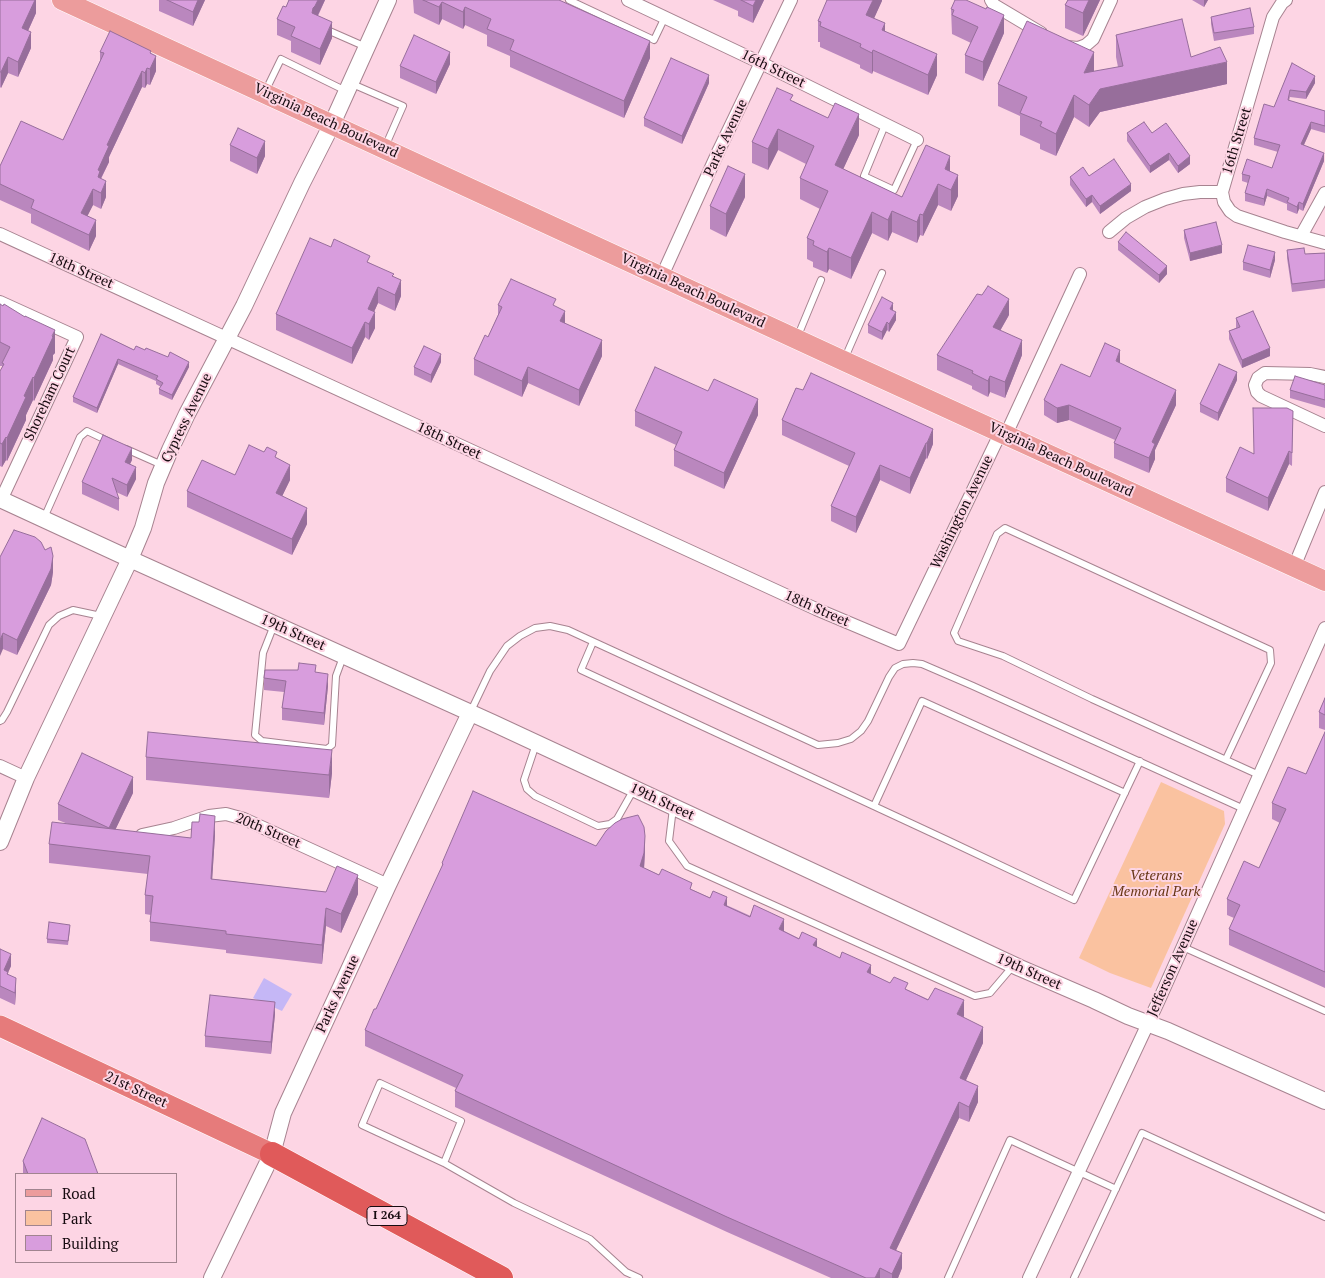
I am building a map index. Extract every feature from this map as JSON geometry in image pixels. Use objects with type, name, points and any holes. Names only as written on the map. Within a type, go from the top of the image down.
[{"type":"highway","name":"21st Street","points":[[0,1026],[272,1154]]},
{"type":"highway","name":"I 264","points":[[272,1154],[501,1278]]},
{"type":"main road","name":"Virginia Beach Boulevard","points":[[62,0],[84,5],[265,93],[844,361],[1324,578]]},
{"type":"street","name":"16th Street","points":[[628,0],[916,140]]},
{"type":"street","name":"Parks Avenue","points":[[662,276],[715,159],[791,0]]},
{"type":"street","points":[[991,0],[994,5],[1069,48],[1078,48],[1086,45],[1093,39],[1109,5]]},
{"type":"street","name":"16th Street","points":[[1286,0],[1282,3],[1274,17],[1222,192],[1224,202],[1237,216],[1325,243]]},
{"type":"street","name":"Cypress Avenue","points":[[0,842],[26,778],[130,559],[143,528],[163,466],[187,414],[248,298],[332,124],[386,1]]},
{"type":"street","points":[[1109,232],[1126,218],[1145,207],[1165,199],[1183,194],[1222,192]]},
{"type":"street","points":[[1301,236],[1325,193]]},
{"type":"street","name":"18th Street","points":[[0,234],[816,609],[899,644]]},
{"type":"street","name":"Washington Avenue","points":[[899,644],[997,440],[1009,428],[1080,274]]},
{"type":"street","name":"Shoreham Court","points":[[0,302],[77,337],[0,500]]},
{"type":"street","points":[[1325,377],[1310,374],[1264,373],[1258,378],[1256,385],[1257,392],[1261,396],[1325,426]]},
{"type":"street","points":[[1294,566],[1325,492]]},
{"type":"street","name":"19th Street","points":[[0,500],[470,713],[1014,965],[1325,1101]]},
{"type":"street","name":"Jefferson Avenue","points":[[1029,1278],[1148,1024],[1325,628]]},
{"type":"street","name":"Parks Avenue","points":[[212,1278],[272,1154],[283,1113],[470,713]]},
{"type":"street","points":[[0,766],[26,778]]},
{"type":"street","name":"20th Street","points":[[142,835],[174,828],[209,816],[226,814],[244,819],[388,885]]},
{"type":"lane","points":[[569,0],[654,40],[665,17]]},
{"type":"lane","points":[[317,26],[367,47]]},
{"type":"lane","points":[[265,93],[281,59],[348,87],[403,106],[384,148]]},
{"type":"lane","points":[[885,125],[864,176],[894,190],[916,140]]},
{"type":"lane","points":[[844,361],[882,273]]},
{"type":"lane","points":[[797,339],[821,280]]},
{"type":"lane","points":[[43,519],[80,437],[87,432],[112,443]]},
{"type":"lane","points":[[121,447],[163,466]]},
{"type":"lane","points":[[1226,760],[1271,663],[1270,650],[1005,528],[997,534],[954,633],[958,640],[1003,656],[1092,699],[1226,760],[1259,775]]},
{"type":"lane","points":[[0,721],[7,712],[49,625],[59,616],[73,610],[103,616]]},
{"type":"lane","points":[[274,625],[263,653],[255,735],[262,741],[327,749],[332,745],[336,676],[343,656]]},
{"type":"lane","points":[[470,713],[497,658],[507,646],[535,628],[550,626],[568,630],[818,745],[838,743],[851,739],[861,731],[868,721],[895,668],[903,664],[922,664],[959,679],[1244,809]]},
{"type":"lane","points":[[593,642],[581,670],[1074,900],[1140,762]]},
{"type":"lane","points":[[874,806],[922,701],[1125,793]]},
{"type":"lane","points":[[536,744],[524,780],[527,789],[535,796],[598,826],[610,824],[617,819],[634,789]]},
{"type":"lane","points":[[673,807],[669,841],[687,866],[975,996],[990,993],[1014,965]]},
{"type":"lane","points":[[1183,947],[1325,1011]]},
{"type":"lane","points":[[444,1163],[461,1121],[380,1084],[362,1125],[444,1163],[514,1203],[590,1239],[626,1272],[639,1278]]},
{"type":"lane","points":[[1074,1278],[1142,1133],[1325,1216]]},
{"type":"lane","points":[[948,1278],[1010,1140],[1116,1189]]},
{"type":"green space","name":"Veterans Memorial Park","points":[[1161,782],[1224,811],[1225,824],[1151,988],[1110,973],[1079,958]]},
{"type":"shaded area","points":[[264,978],[292,994],[282,1011],[253,998]]},
{"type":"building","points":[[0,0],[35,0],[22,28],[31,32],[18,62],[8,57],[1,72],[0,72]]},
{"type":"building","points":[[167,0],[198,0],[193,12]]},
{"type":"building","points":[[289,0],[318,0],[312,13],[332,22],[320,49],[291,36],[295,27],[277,19],[283,6],[286,7]]},
{"type":"building","points":[[423,0],[559,0],[650,41],[624,101],[510,50],[514,40],[487,29],[491,19],[465,7],[463,12],[442,2],[439,7]]},
{"type":"building","points":[[741,0],[756,0],[753,6]]},
{"type":"building","points":[[827,0],[873,0],[866,15],[885,23],[882,30],[937,54],[928,75],[873,50],[872,53],[860,47],[861,44],[820,26],[821,22],[818,21]]},
{"type":"building","points":[[955,0],[966,0],[1004,15],[983,62],[965,55],[978,27],[952,15],[954,10],[951,9]]},
{"type":"building","points":[[1068,0],[1089,0],[1083,13],[1065,5]]},
{"type":"building","points":[[1250,8],[1254,27],[1214,33],[1211,17]]},
{"type":"building","points":[[1182,19],[1191,57],[1220,47],[1227,62],[1100,89],[1089,105],[1074,95],[1056,134],[1040,126],[1042,122],[1020,113],[1027,97],[998,84],[1027,21],[1094,52],[1084,73],[1123,66],[1116,35]]},
{"type":"building","points":[[110,31],[151,51],[150,53],[156,56],[150,69],[147,68],[145,73],[142,71],[107,145],[109,146],[98,170],[100,171],[98,177],[106,181],[101,193],[93,189],[81,213],[96,220],[89,235],[31,208],[34,200],[0,184],[0,166],[21,121],[63,140],[104,53],[100,52]]},
{"type":"building","points":[[414,35],[450,52],[436,82],[400,66]]},
{"type":"building","points":[[671,58],[709,75],[682,136],[644,118]]},
{"type":"building","points":[[1292,63],[1315,76],[1306,92],[1290,90],[1288,100],[1325,111],[1325,126],[1311,122],[1301,144],[1324,153],[1303,204],[1299,202],[1297,207],[1287,202],[1289,198],[1267,189],[1264,199],[1245,193],[1250,176],[1242,174],[1247,159],[1272,168],[1280,145],[1254,138],[1264,104],[1274,107]]},
{"type":"building","points":[[777,88],[793,95],[790,100],[828,118],[835,103],[859,114],[835,165],[902,197],[926,145],[950,156],[945,169],[958,175],[951,190],[938,184],[923,215],[920,214],[917,222],[892,211],[888,220],[872,212],[851,258],[829,248],[827,252],[813,245],[814,241],[807,238],[828,191],[800,178],[814,146],[778,129],[768,149],[752,142]]},
{"type":"building","points":[[1144,122],[1152,133],[1166,123],[1190,156],[1178,166],[1169,153],[1150,166],[1127,133]]},
{"type":"building","points":[[238,128],[265,141],[257,158],[230,145]]},
{"type":"building","points":[[1114,159],[1131,184],[1100,206],[1092,195],[1086,199],[1070,177],[1083,167],[1089,176]]},
{"type":"building","points":[[728,166],[745,174],[726,214],[710,206]]},
{"type":"building","points":[[1216,222],[1222,245],[1190,253],[1184,230]]},
{"type":"building","points":[[1126,232],[1167,266],[1159,275],[1118,242]]},
{"type":"building","points":[[310,238],[331,247],[334,239],[370,256],[367,262],[394,274],[392,276],[401,280],[395,295],[378,287],[368,309],[375,312],[369,324],[365,322],[352,348],[276,314]]},
{"type":"building","points":[[1248,245],[1275,252],[1270,270],[1243,262]]},
{"type":"building","points":[[1304,248],[1305,254],[1325,253],[1325,280],[1292,284],[1287,250]]},
{"type":"building","points":[[511,279],[556,299],[553,305],[565,311],[560,321],[602,340],[579,390],[528,367],[522,381],[474,359],[485,335],[488,337],[502,307],[498,305]]},
{"type":"building","points":[[988,286],[1009,299],[993,327],[1022,340],[1005,382],[990,376],[988,381],[972,373],[973,371],[937,355],[977,294],[982,295]]},
{"type":"building","points":[[882,297],[893,303],[890,309],[896,312],[889,324],[887,322],[882,332],[868,325]]},
{"type":"building","points":[[0,304],[3,306],[4,304],[25,317],[55,330],[24,396],[26,397],[7,438],[2,444],[0,443],[0,371],[10,347],[0,342]]},
{"type":"building","points":[[1253,311],[1270,348],[1242,360],[1229,331],[1240,327],[1236,318]]},
{"type":"building","points":[[101,334],[134,350],[136,346],[145,350],[146,348],[168,357],[170,352],[189,362],[172,395],[159,389],[163,383],[156,379],[158,376],[118,359],[97,408],[73,397]]},
{"type":"building","points":[[1105,343],[1120,350],[1116,361],[1176,390],[1152,442],[1155,444],[1149,458],[1114,443],[1121,428],[1069,405],[1057,408],[1044,400],[1061,364],[1090,377]]},
{"type":"building","points":[[424,346],[441,354],[431,375],[414,367]]},
{"type":"building","points":[[1219,364],[1237,372],[1218,413],[1200,404]]},
{"type":"building","points":[[655,367],[708,391],[714,379],[758,399],[724,473],[674,450],[682,432],[635,411]]},
{"type":"building","points":[[811,373],[933,429],[910,478],[880,465],[856,517],[831,506],[855,453],[782,420],[796,388],[803,390]]},
{"type":"building","points":[[1295,376],[1325,385],[1325,400],[1290,390]]},
{"type":"building","points":[[1253,408],[1287,408],[1293,411],[1292,453],[1289,451],[1268,498],[1226,478],[1240,447],[1254,454]]},
{"type":"building","points":[[103,435],[132,448],[125,462],[136,467],[127,485],[112,478],[119,499],[82,482]]},
{"type":"building","points":[[249,445],[264,452],[267,447],[277,452],[275,457],[290,465],[276,493],[307,508],[292,539],[187,491],[202,460],[235,475]]},
{"type":"building","points":[[14,530],[35,537],[41,542],[45,550],[51,547],[53,556],[51,569],[17,640],[3,633],[0,640],[0,557]]},
{"type":"building","points":[[299,663],[316,665],[315,672],[328,674],[324,713],[282,708],[286,681],[264,678],[265,670],[298,670]]},
{"type":"building","points":[[1325,698],[1325,715],[1319,712]]},
{"type":"building","points":[[148,732],[332,750],[329,775],[146,757]]},
{"type":"building","points":[[1325,732],[1325,972],[1229,929],[1240,905],[1227,899],[1244,861],[1259,868],[1286,809],[1272,803],[1288,767],[1306,774]]},
{"type":"building","points":[[82,753],[133,777],[109,828],[58,804]]},
{"type":"building","points":[[473,791],[596,846],[606,831],[615,823],[638,815],[644,827],[645,836],[644,853],[640,866],[659,875],[662,869],[692,883],[690,889],[710,898],[713,891],[727,897],[724,905],[750,917],[754,905],[784,919],[779,929],[799,939],[802,932],[817,939],[813,945],[840,958],[842,952],[871,965],[867,972],[890,983],[894,977],[908,983],[905,989],[928,1000],[935,988],[964,1000],[957,1014],[983,1027],[960,1078],[978,1086],[969,1107],[959,1102],[890,1248],[902,1253],[892,1274],[880,1268],[875,1278],[866,1278],[727,1217],[455,1091],[463,1075],[365,1030],[443,864]]},
{"type":"building","points":[[200,814],[215,816],[211,879],[326,892],[337,866],[358,875],[341,914],[326,908],[322,945],[226,934],[226,931],[150,922],[153,896],[145,895],[150,856],[49,844],[52,822],[191,838],[192,822],[199,822]]},
{"type":"building","points":[[49,922],[70,925],[68,941],[47,939]]},
{"type":"building","points":[[0,949],[11,954],[4,970],[8,972],[7,974],[16,978],[15,993],[0,986]]},
{"type":"building","points":[[210,995],[275,1002],[271,1042],[205,1036]]},
{"type":"building","points":[[42,1118],[85,1139],[98,1173],[28,1173],[23,1161]]}]
